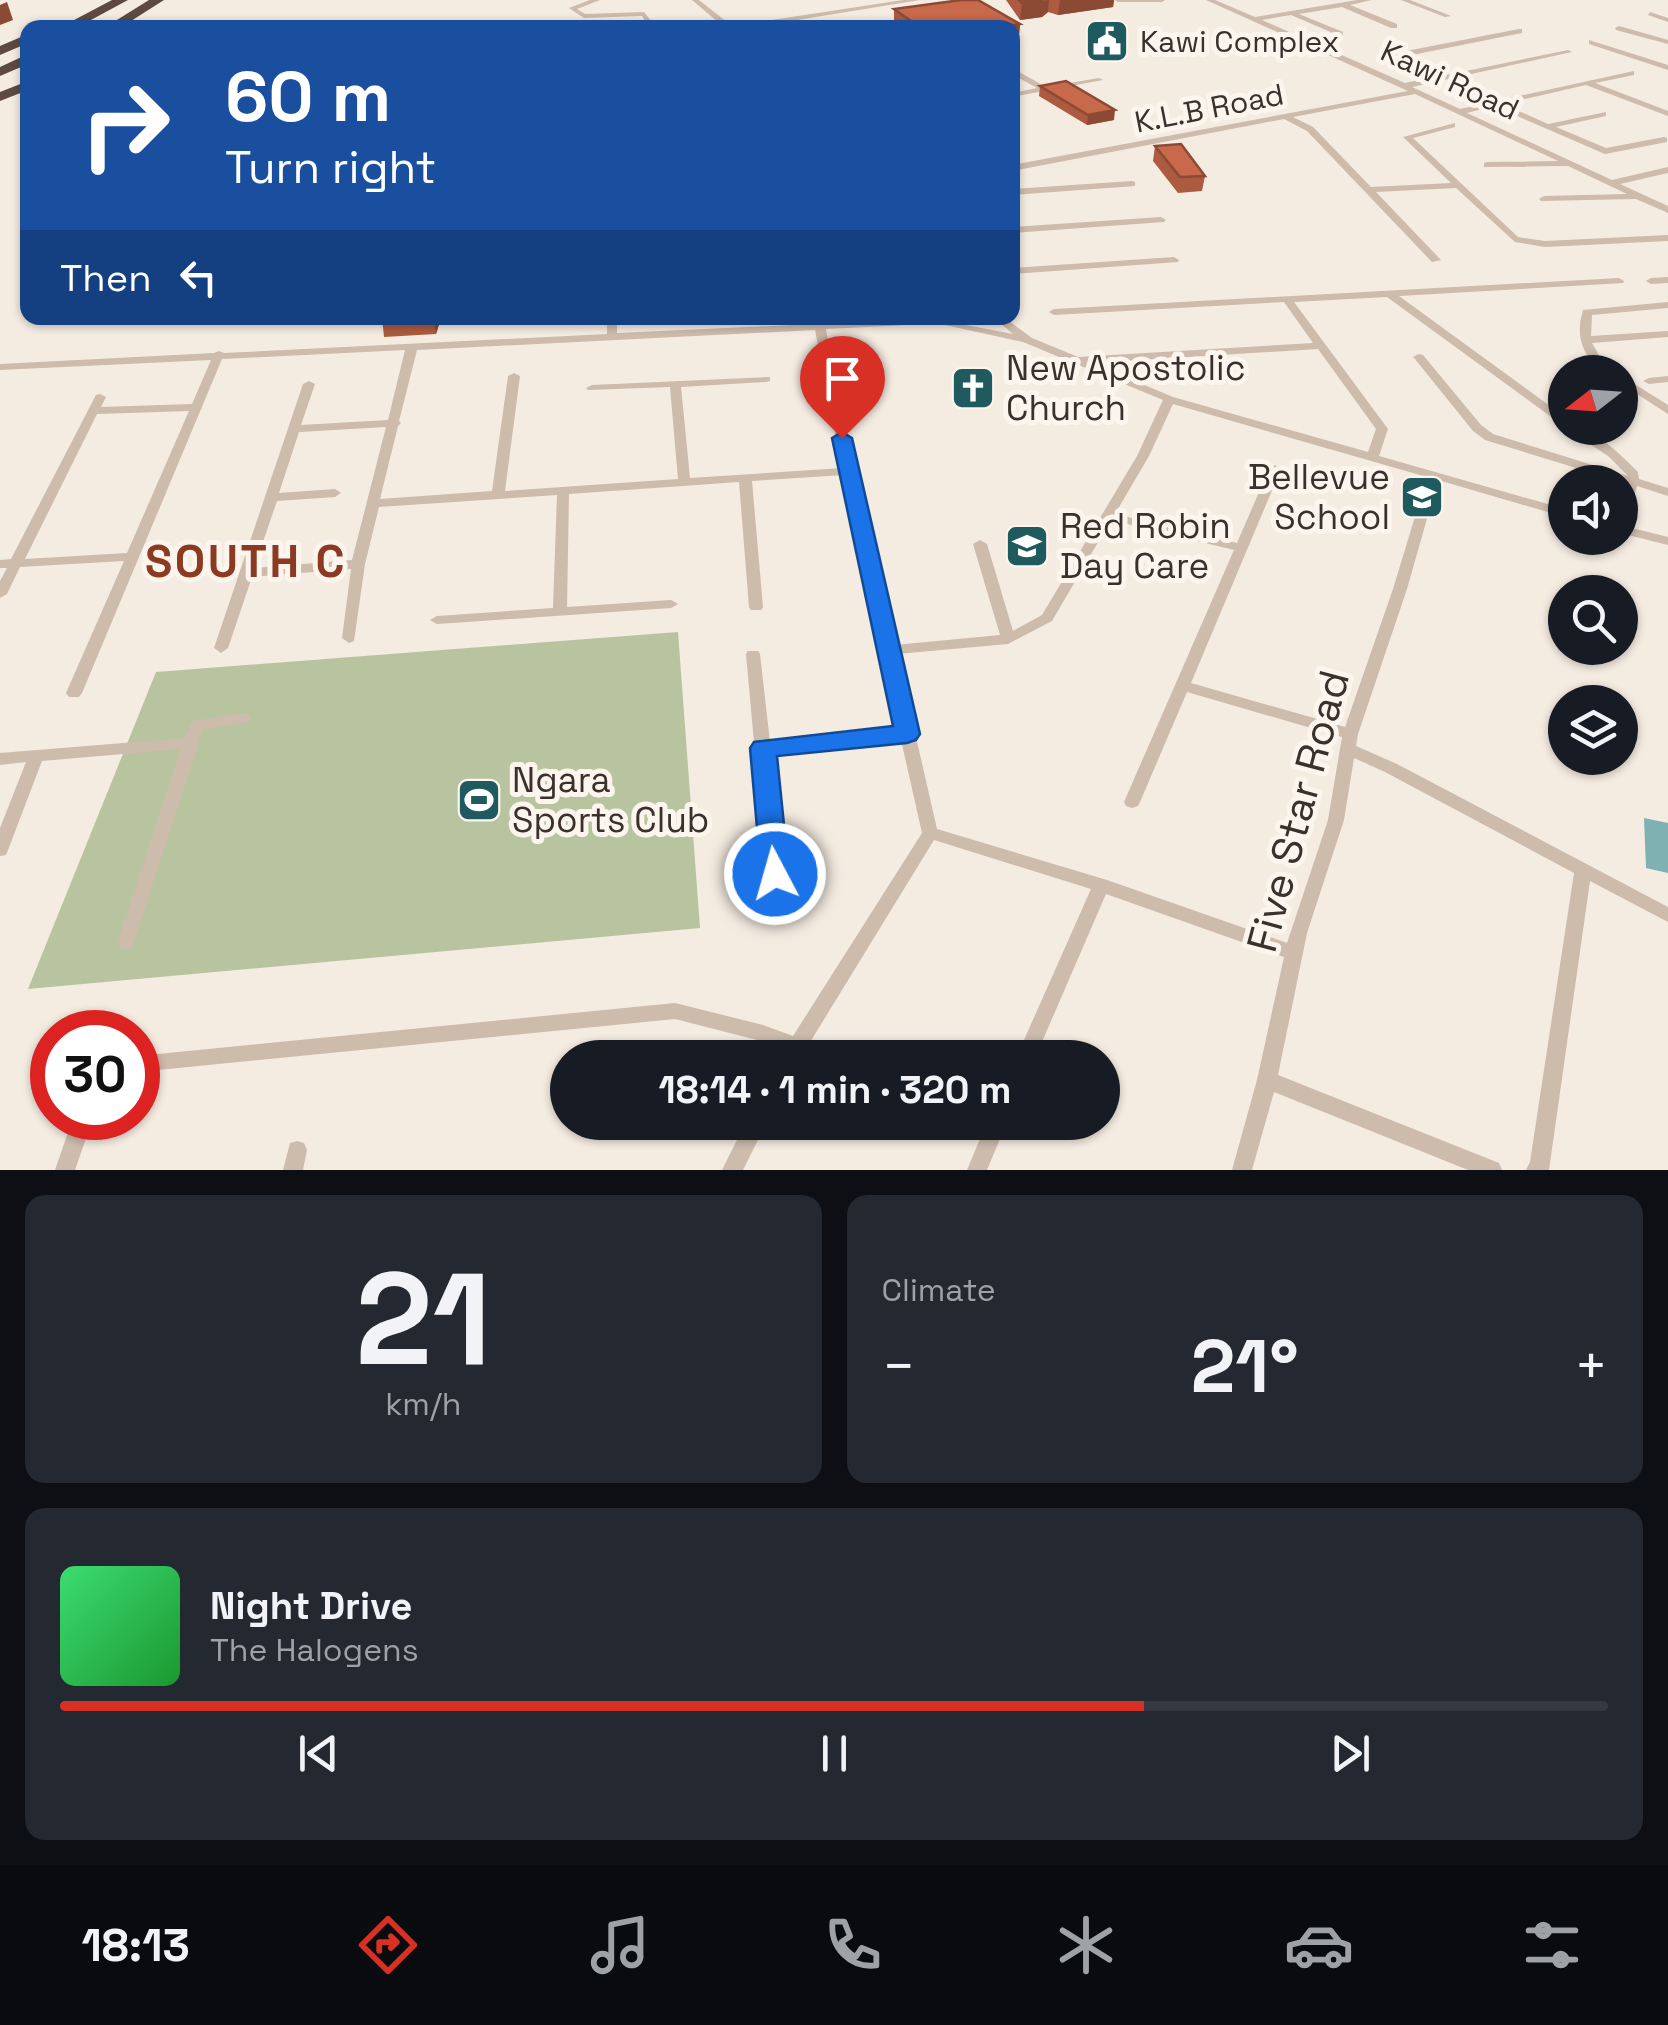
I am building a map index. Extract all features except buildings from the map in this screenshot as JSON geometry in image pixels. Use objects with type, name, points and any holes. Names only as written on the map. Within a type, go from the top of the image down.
[{"type":"highway","points":[[67,20],[105,0]]},
{"type":"highway","points":[[72,20],[122,0]]},
{"type":"highway","points":[[93,20],[132,0]]},
{"type":"highway","points":[[103,20],[142,0]]},
{"type":"highway","points":[[124,20],[158,0]]},
{"type":"highway","points":[[134,20],[158,0]]},
{"type":"street","points":[[597,0],[572,8],[584,16],[644,14],[647,20]]},
{"type":"street","points":[[695,0],[721,20]]},
{"type":"street","points":[[784,20],[916,0]]},
{"type":"street","points":[[1118,0],[1162,0]]},
{"type":"street","name":"Kawi Road","points":[[1210,0],[1668,210]]},
{"type":"street","points":[[1253,20],[1369,0]]},
{"type":"street","points":[[1404,0],[1447,16]]},
{"type":"street","points":[[1343,4],[1394,26]]},
{"type":"street","points":[[1292,12],[1340,34]]},
{"type":"street","points":[[1650,14],[1668,20]]},
{"type":"street","points":[[1619,28],[1668,42]]},
{"type":"street","points":[[1441,78],[1394,56],[1519,31]]},
{"type":"street","points":[[1592,42],[1668,68]]},
{"type":"street","points":[[1404,86],[1568,52]]},
{"type":"street","points":[[1459,112],[1631,73]]},
{"type":"street","points":[[1020,75],[1044,90]]},
{"type":"street","points":[[1020,94],[1099,80]]},
{"type":"street","points":[[1586,83],[1668,114]]},
{"type":"street","name":"K.L.B Road","points":[[1020,166],[1414,92]]},
{"type":"street","points":[[1648,106],[1668,100]]},
{"type":"street","points":[[1495,104],[1612,152],[1664,140]]},
{"type":"street","points":[[1547,126],[1603,114]]},
{"type":"street","points":[[1285,116],[1310,130],[1436,260]]},
{"type":"street","points":[[1452,125],[1407,137],[1455,186],[1523,242],[1668,238]]},
{"type":"street","points":[[1487,165],[1571,164]]},
{"type":"street","points":[[1612,184],[1668,170]]},
{"type":"street","points":[[1020,191],[1132,184]]},
{"type":"street","points":[[1371,190],[1455,186]]},
{"type":"street","points":[[1544,198],[1640,197]]},
{"type":"street","points":[[1020,229],[1161,220]]},
{"type":"street","points":[[1020,270],[1174,260]]},
{"type":"street","points":[[1650,281],[1668,280]]},
{"type":"street","points":[[1054,312],[1619,281]]},
{"type":"street","points":[[1556,284],[1572,296]]},
{"type":"street","points":[[1388,293],[1548,411]]},
{"type":"street","points":[[1288,300],[1382,429],[1374,456]]},
{"type":"street","points":[[1592,355],[1584,340],[1587,312],[1668,305]]},
{"type":"street","points":[[612,325],[612,336]]},
{"type":"street","points":[[0,367],[612,336],[717,325]]},
{"type":"street","points":[[774,325],[844,325]]},
{"type":"street","points":[[957,325],[1032,342],[1170,400],[1548,508]]},
{"type":"street","points":[[1008,325],[1032,342]]},
{"type":"street","points":[[801,1040],[930,833],[820,326]]},
{"type":"street","points":[[1584,340],[1668,334]]},
{"type":"street","points":[[349,638],[358,564],[412,346]]},
{"type":"street","points":[[1076,360],[1319,346]]},
{"type":"street","points":[[74,693],[219,354]]},
{"type":"street","points":[[1418,357],[1477,428],[1489,436],[1578,465]]},
{"type":"street","points":[[498,493],[514,376]]},
{"type":"street","points":[[592,388],[766,379]]},
{"type":"street","points":[[1649,381],[1668,379]]},
{"type":"street","points":[[220,648],[308,384]]},
{"type":"street","points":[[675,384],[684,480]]},
{"type":"street","points":[[1638,390],[1668,410]]},
{"type":"street","points":[[0,594],[100,396]]},
{"type":"street","points":[[888,650],[1008,639],[1046,618],[1109,516],[1170,400]]},
{"type":"street","points":[[93,410],[197,407]]},
{"type":"street","points":[[294,429],[395,424]]},
{"type":"street","points":[[1598,445],[1628,465]]},
{"type":"street","points":[[1132,802],[1275,469]]},
{"type":"street","points":[[376,503],[850,471]]},
{"type":"street","name":"Five Star Road","points":[[1242,1170],[1267,1080],[1294,953],[1336,820],[1349,742],[1434,474]]},
{"type":"street","points":[[745,478],[756,607]]},
{"type":"street","points":[[1638,484],[1668,492]]},
{"type":"street","points":[[560,612],[563,490]]},
{"type":"street","points":[[272,497],[335,493]]},
{"type":"street","points":[[1109,516],[1242,548]]},
{"type":"street","points":[[1638,534],[1668,541]]},
{"type":"street","points":[[980,544],[1008,639]]},
{"type":"street","points":[[0,564],[132,557]]},
{"type":"street","points":[[247,573],[358,564]]},
{"type":"street","points":[[437,620],[671,604]]},
{"type":"street","points":[[753,654],[775,874]]},
{"type":"street","points":[[1185,686],[1349,742],[1668,915]]},
{"type":"street","points":[[126,943],[197,725],[243,718]]},
{"type":"street","points":[[763,748],[907,734]]},
{"type":"street","points":[[0,759],[191,743]]},
{"type":"street","points":[[0,850],[36,756]]},
{"type":"street","points":[[930,833],[1101,885],[1294,953]]},
{"type":"street","points":[[1536,1170],[1540,1166],[1583,868]]},
{"type":"street","points":[[1034,1040],[1101,885]]},
{"type":"street","points":[[160,1062],[674,1012],[763,1033],[774,1040]]},
{"type":"street","points":[[1267,1080],[1492,1170]]},
{"type":"street","points":[[65,1170],[76,1140]]},
{"type":"street","points":[[732,1170],[748,1140]]},
{"type":"street","points":[[977,1170],[990,1140]]},
{"type":"green space","points":[[678,632],[700,928],[28,989],[156,672]]},
{"type":"water","points":[[1644,818],[1668,823],[1668,873],[1646,868]]},
{"type":"place","name":"Kawi Complex","points":[[1107,41]]},
{"type":"place","name":"New Apostolic Church","points":[[973,388]]},
{"type":"place","name":"Bellevue School","points":[[1422,497]]},
{"type":"place","name":"Red Robin Day Care","points":[[1027,546]]},
{"type":"place","name":"Ngara Sports Club","points":[[479,800]]},
{"type":"district","name":"SOUTH C","points":[[246,561]]},
{"type":"route","points":[[775,874],[763,748],[907,734],[842,438]]}]
